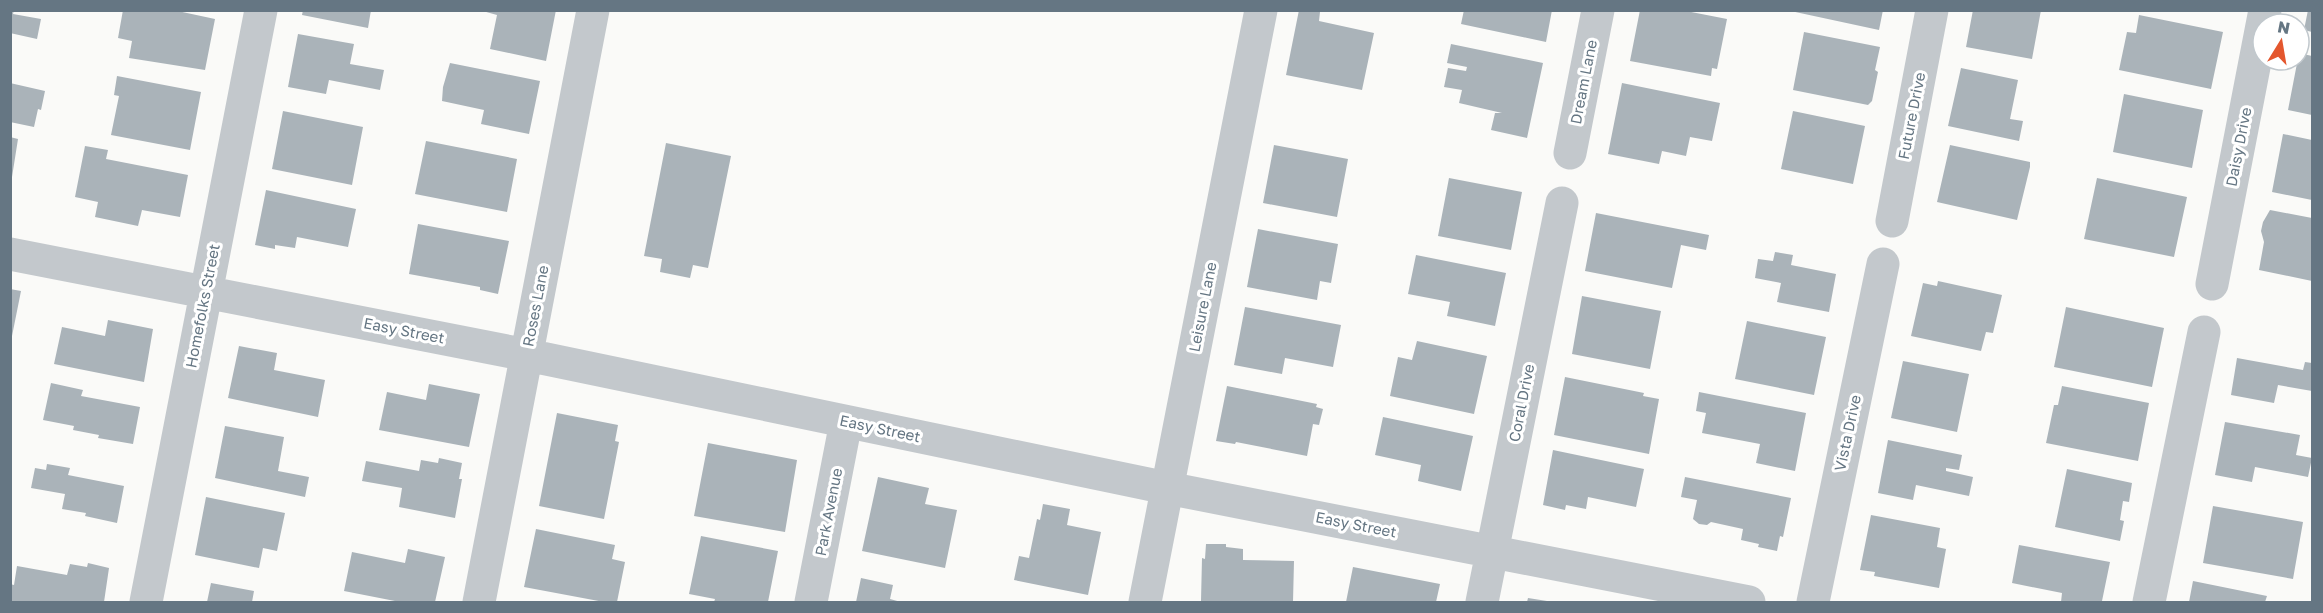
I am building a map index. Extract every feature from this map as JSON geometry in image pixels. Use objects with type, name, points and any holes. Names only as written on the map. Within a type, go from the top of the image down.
[{"type":"street","name":"Homefolks Street","points":[[146,603],[261,10]]},
{"type":"street","name":"Roses Lane","points":[[479,603],[593,10]]},
{"type":"street","name":"Leisure Lane","points":[[1145,603],[1261,10]]},
{"type":"street","name":"Dream Lane","points":[[1570,153],[1598,10]]},
{"type":"street","name":"Future Drive","points":[[1892,221],[1932,10]]},
{"type":"street","name":"Daisy Drive","points":[[2212,284],[2265,10]]},
{"type":"street","name":"Coral Drive","points":[[1482,603],[1562,203]]},
{"type":"street","name":"Easy Street","points":[[10,254],[527,355],[1167,488],[1749,603]]},
{"type":"street","name":"Vista Drive","points":[[1813,603],[1883,264]]},
{"type":"street","points":[[2149,603],[2204,332]]},
{"type":"street","name":"Park Avenue","points":[[811,603],[846,422]]},
{"type":"building","points":[[10,10],[14,10],[13,14],[41,19],[37,39],[10,33]]},
{"type":"building","points":[[123,10],[173,10],[215,19],[205,70],[129,58],[132,41],[118,38]]},
{"type":"building","points":[[303,10],[371,10],[368,28],[302,15]]},
{"type":"building","points":[[479,10],[556,10],[546,61],[490,49],[497,15]]},
{"type":"building","points":[[1299,10],[1320,12],[1319,21],[1374,33],[1362,90],[1286,75]]},
{"type":"building","points":[[1464,10],[1552,10],[1546,42],[1461,24]]},
{"type":"building","points":[[1640,10],[1681,10],[1727,19],[1717,69],[1712,68],[1711,76],[1630,61]]},
{"type":"building","points":[[1786,10],[1883,10],[1879,30]]},
{"type":"building","points":[[1973,10],[2041,10],[2032,59],[1966,47]]},
{"type":"building","points":[[2312,10],[2312,32],[2311,12],[2308,12]]},
{"type":"building","points":[[2139,15],[2223,32],[2211,89],[2119,70],[2127,32],[2136,33]]},
{"type":"building","points":[[1804,32],[1880,47],[1872,101],[1868,105],[1793,90]]},
{"type":"building","points":[[298,34],[354,44],[350,64],[384,70],[380,90],[329,80],[326,94],[288,87]]},
{"type":"building","points":[[1451,44],[1543,63],[1527,138],[1491,130],[1495,113],[1502,113],[1459,103],[1462,90],[1444,87],[1448,68],[1466,71],[1467,67],[1447,63]]},
{"type":"building","points":[[2312,56],[2312,115],[2288,110],[2295,72],[2311,72]]},
{"type":"building","points":[[450,63],[540,81],[529,134],[481,124],[484,110],[442,101],[443,87]]},
{"type":"building","points":[[1961,68],[2018,80],[2010,119],[2023,121],[2019,141],[1948,126]]},
{"type":"building","points":[[117,76],[201,92],[190,150],[111,135],[119,96],[114,95]]},
{"type":"building","points":[[10,83],[45,91],[34,127],[10,122]]},
{"type":"building","points":[[1622,83],[1720,103],[1712,141],[1690,137],[1686,156],[1662,151],[1659,164],[1608,154]]},
{"type":"building","points":[[2124,94],[2203,110],[2192,168],[2113,152]]},
{"type":"building","points":[[283,111],[363,127],[352,185],[272,169]]},
{"type":"building","points":[[1793,111],[1865,126],[1853,184],[1781,169]]},
{"type":"building","points":[[2283,134],[2312,140],[2312,200],[2272,192]]},
{"type":"building","points":[[10,137],[18,139],[12,177],[10,177]]},
{"type":"building","points":[[426,141],[517,159],[507,212],[415,194]]},
{"type":"building","points":[[666,143],[731,156],[708,268],[693,265],[690,278],[660,272],[662,259],[644,256]]},
{"type":"building","points":[[1274,145],[1348,159],[1337,217],[1263,203]]},
{"type":"building","points":[[1950,145],[2030,162],[2017,220],[1937,202]]},
{"type":"building","points":[[85,146],[108,150],[106,159],[188,175],[180,217],[142,210],[138,226],[95,217],[98,202],[75,197]]},
{"type":"building","points":[[1449,178],[1522,192],[1511,250],[1438,236]]},
{"type":"building","points":[[2097,178],[2187,197],[2174,257],[2084,239]]},
{"type":"building","points":[[266,190],[356,209],[348,247],[297,237],[295,248],[275,245],[275,249],[255,245]]},
{"type":"building","points":[[2270,210],[2312,218],[2312,281],[2259,270],[2264,242],[2261,231]]},
{"type":"building","points":[[1596,213],[1709,235],[1706,250],[1681,245],[1672,288],[1585,271]]},
{"type":"building","points":[[418,224],[509,241],[498,294],[480,290],[480,287],[409,274]]},
{"type":"building","points":[[1258,229],[1338,244],[1331,283],[1320,281],[1317,300],[1247,287]]},
{"type":"building","points":[[1775,252],[1793,255],[1791,265],[1836,274],[1829,312],[1777,302],[1781,283],[1755,278],[1758,259],[1773,261]]},
{"type":"building","points":[[1416,255],[1506,273],[1495,326],[1447,316],[1450,302],[1408,294]]},
{"type":"building","points":[[1938,281],[2002,295],[1993,333],[1986,332],[1981,351],[1911,336],[1923,283],[1937,286]]},
{"type":"building","points":[[10,289],[21,291],[12,336],[10,336]]},
{"type":"building","points":[[1582,296],[1661,311],[1650,369],[1572,354]]},
{"type":"building","points":[[1245,307],[1341,325],[1333,367],[1285,358],[1282,374],[1234,365]]},
{"type":"building","points":[[2066,307],[2164,328],[2152,387],[2054,367]]},
{"type":"building","points":[[108,320],[153,329],[144,382],[54,364],[62,327],[105,336]]},
{"type":"building","points":[[1747,321],[1826,337],[1814,395],[1735,379]]},
{"type":"building","points":[[1417,341],[1487,356],[1474,414],[1390,396],[1398,357],[1412,360]]},
{"type":"building","points":[[239,346],[277,353],[274,370],[325,380],[318,417],[228,398]]},
{"type":"building","points":[[2237,358],[2303,370],[2305,362],[2312,363],[2312,391],[2278,385],[2274,403],[2231,395]]},
{"type":"building","points":[[1903,361],[1969,374],[1957,432],[1891,418]]},
{"type":"building","points":[[1565,377],[1644,393],[1643,396],[1659,399],[1649,454],[1554,435]]},
{"type":"building","points":[[51,383],[83,390],[81,396],[140,407],[133,444],[98,438],[99,435],[73,430],[74,426],[43,420]]},
{"type":"building","points":[[429,384],[480,394],[469,447],[379,430],[387,392],[426,400]]},
{"type":"building","points":[[1227,386],[1317,404],[1316,407],[1323,409],[1319,425],[1313,424],[1307,456],[1236,442],[1235,444],[1216,441]]},
{"type":"building","points":[[2062,386],[2149,403],[2138,461],[2046,443],[2054,405],[2058,405]]},
{"type":"building","points":[[1699,392],[1806,413],[1795,471],[1756,463],[1760,444],[1702,433],[1706,413],[1696,411]]},
{"type":"building","points":[[557,413],[618,425],[615,441],[619,442],[604,519],[539,506]]},
{"type":"building","points":[[1383,417],[1473,436],[1461,491],[1418,481],[1421,465],[1375,455]]},
{"type":"building","points":[[2225,422],[2300,435],[2296,455],[2312,458],[2308,477],[2255,467],[2252,482],[2215,475]]},
{"type":"building","points":[[225,426],[284,437],[278,471],[309,477],[305,497],[215,478]]},
{"type":"building","points":[[1888,440],[1962,455],[1959,470],[1946,468],[1946,471],[1973,477],[1969,496],[1916,485],[1913,500],[1878,493]]},
{"type":"building","points":[[708,443],[797,460],[785,532],[694,516]]},
{"type":"building","points":[[1553,450],[1644,469],[1636,507],[1588,497],[1586,509],[1566,505],[1565,510],[1543,505]]},
{"type":"building","points":[[439,458],[462,463],[459,479],[462,479],[455,518],[399,507],[402,488],[362,481],[366,461],[419,471],[421,460],[438,463]]},
{"type":"building","points":[[47,464],[70,468],[68,475],[124,486],[117,523],[85,516],[86,513],[62,509],[65,494],[31,488],[35,468],[46,470]]},
{"type":"building","points":[[2067,469],[2132,483],[2129,502],[2123,501],[2120,520],[2124,521],[2120,541],[2055,527]]},
{"type":"building","points":[[878,477],[929,488],[925,504],[957,510],[945,568],[862,551]]},
{"type":"building","points":[[1685,477],[1791,498],[1783,537],[1780,536],[1777,551],[1741,540],[1743,529],[1711,522],[1707,525],[1699,524],[1693,519],[1697,500],[1681,497]]},
{"type":"building","points":[[206,497],[285,513],[277,551],[263,548],[259,568],[195,555]]},
{"type":"building","points":[[1043,504],[1070,509],[1067,525],[1101,532],[1088,595],[1014,580],[1019,556],[1029,558],[1037,519],[1040,520]]},
{"type":"building","points":[[2213,506],[2303,522],[2293,579],[2203,563]]},
{"type":"building","points":[[1871,515],[1940,528],[1937,547],[1946,549],[1939,588],[1874,576],[1875,572],[1860,570]]},
{"type":"building","points":[[536,529],[615,545],[612,559],[625,562],[617,602],[604,602],[524,587]]},
{"type":"building","points":[[701,536],[778,551],[768,602],[714,602],[715,599],[689,594]]},
{"type":"building","points":[[1206,544],[1226,544],[1226,547],[1243,549],[1243,560],[1294,561],[1293,602],[1201,601],[1202,558],[1205,559]]},
{"type":"building","points":[[2019,545],[2110,562],[2102,601],[2061,602],[2062,593],[2012,583]]},
{"type":"building","points":[[408,549],[445,557],[435,602],[400,602],[344,591],[352,552],[405,563]]},
{"type":"building","points":[[88,563],[109,568],[104,602],[10,602],[10,584],[14,585],[17,566],[67,575],[70,564],[87,567]]},
{"type":"building","points":[[1353,567],[1440,584],[1436,602],[1346,602]]},
{"type":"building","points":[[861,578],[893,585],[890,599],[901,602],[856,602]]},
{"type":"building","points":[[2193,581],[2267,596],[2265,602],[2189,602]]},
{"type":"building","points":[[211,583],[254,591],[252,602],[207,602]]},
{"type":"building","points":[[1528,598],[1547,601],[1547,602],[1527,602]]}]
